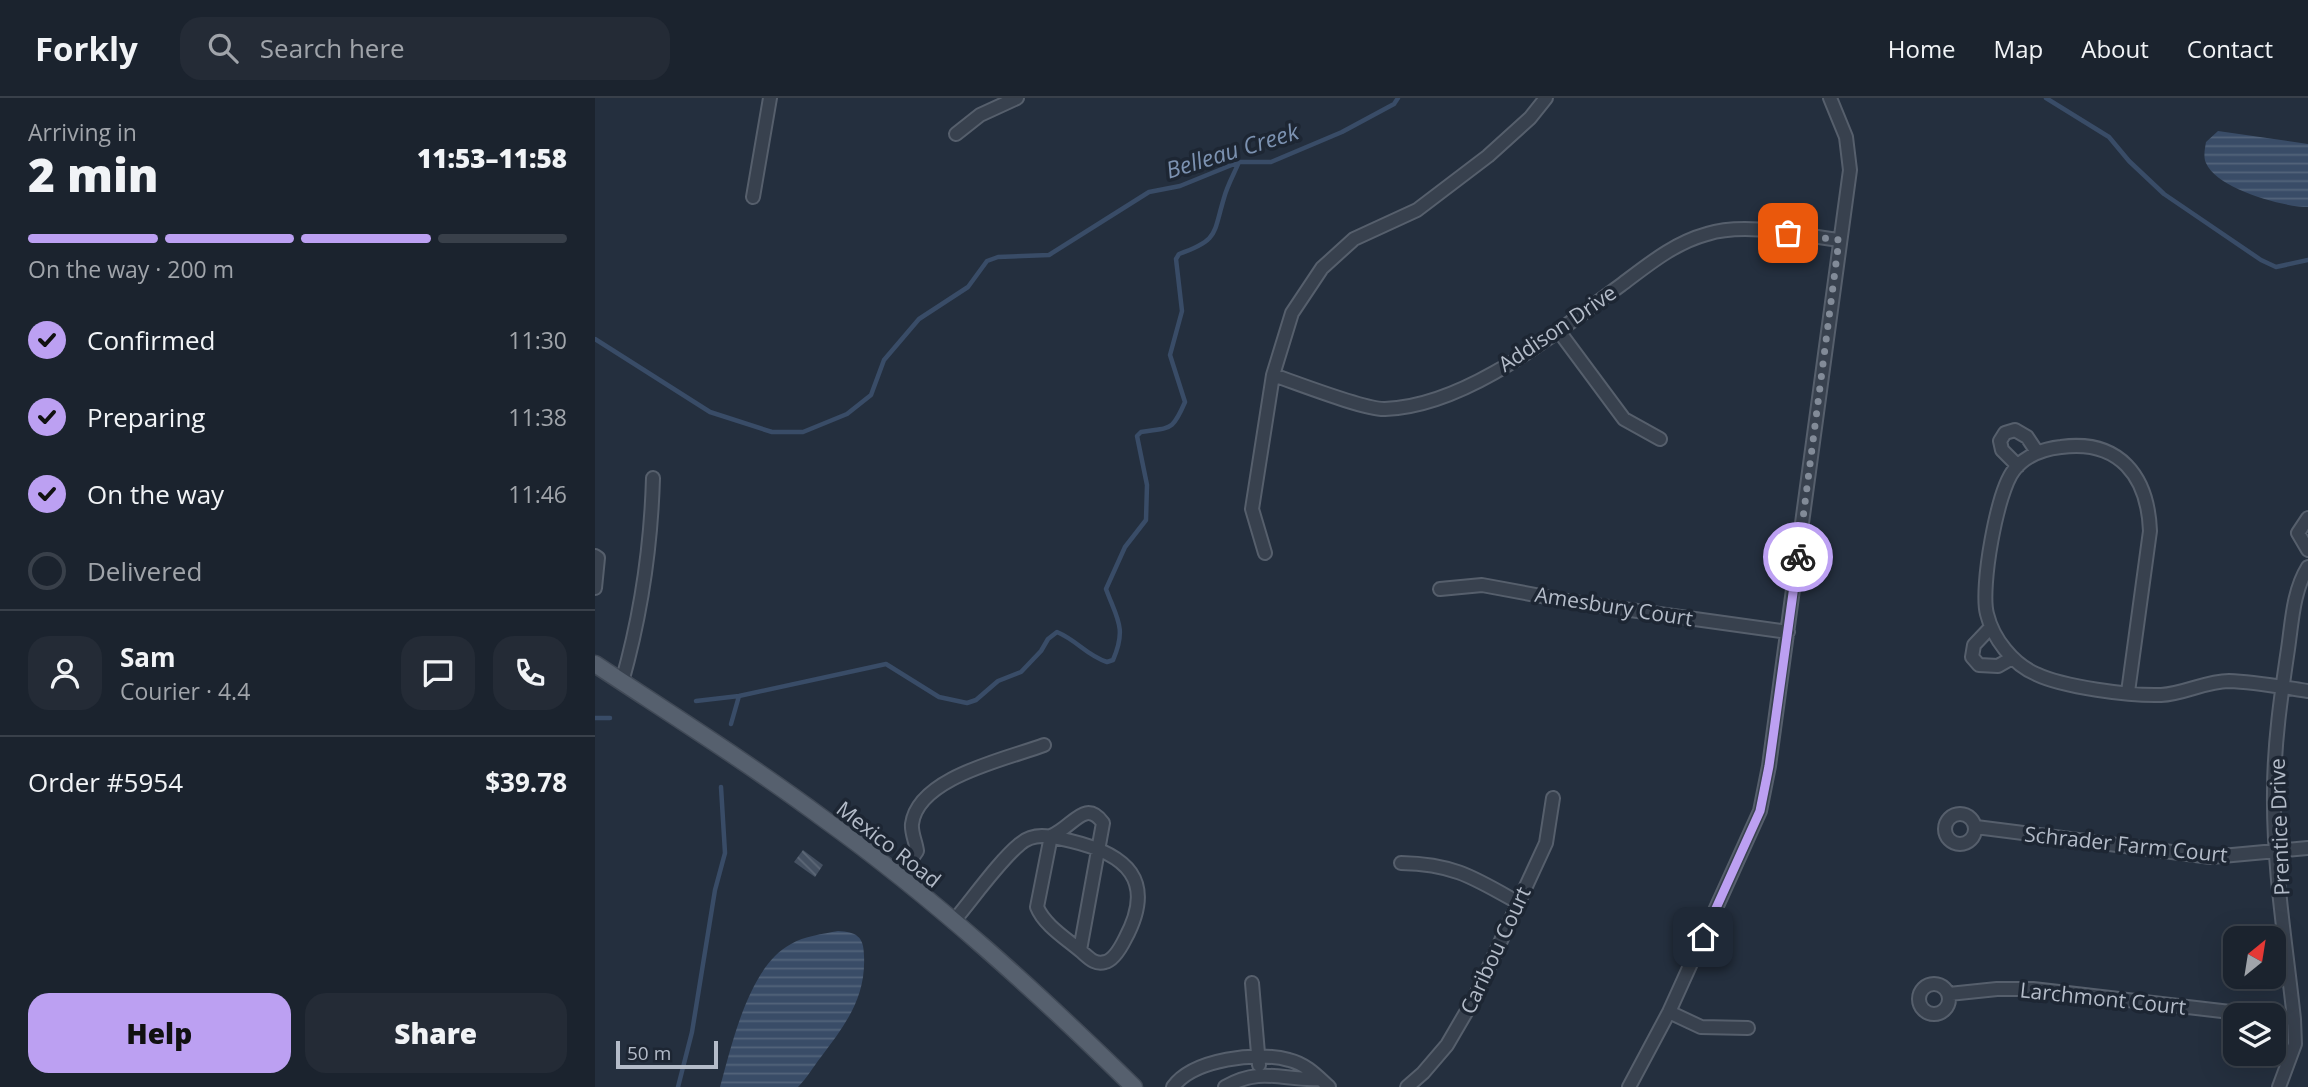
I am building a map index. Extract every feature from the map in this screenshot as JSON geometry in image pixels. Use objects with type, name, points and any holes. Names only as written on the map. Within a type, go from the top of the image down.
[{"type":"main road","name":"Mexico Road","points":[[595,664],[815,812],[899,877],[953,922],[1134,1087]]},
{"type":"street","points":[[753,197],[770,98]]},
{"type":"street","points":[[956,134],[980,115],[1017,98]]},
{"type":"street","points":[[1265,553],[1252,509],[1273,376],[1292,313],[1322,268],[1354,239],[1417,210],[1488,156],[1530,118],[1546,98]]},
{"type":"street","points":[[1629,1087],[1669,1012],[1760,811],[1788,632],[1850,170],[1846,137],[1830,98]]},
{"type":"street","name":"Addison Drive","points":[[1273,376],[1381,409],[1420,405],[1461,392],[1559,330],[1674,246],[1710,233],[1762,230],[1839,240]]},
{"type":"street","points":[[1559,330],[1624,419],[1660,439]]},
{"type":"street","points":[[2018,466],[2002,450],[2000,441],[2005,433],[2015,430],[2027,437],[2037,452]]},
{"type":"street","points":[[2128,692],[2150,531],[2149,505],[2139,482],[2126,465],[2109,453],[2083,444],[2037,452],[2018,466],[2005,485],[1996,513],[1986,590],[1986,613],[1991,627],[2012,658],[2034,673],[2061,683],[2128,692],[2162,695],[2227,681],[2308,691]]},
{"type":"street","points":[[622,682],[640,613],[652,532],[653,478]]},
{"type":"street","points":[[2308,518],[2298,533],[2308,550]]},
{"type":"street","points":[[595,556],[598,558],[596,581]]},
{"type":"street","name":"Prentice Drive","points":[[2279,1087],[2295,1044],[2276,851],[2274,792],[2282,688],[2300,580],[2308,567]]},
{"type":"street","name":"Amesbury Court","points":[[1440,589],[1482,585],[1788,632]]},
{"type":"street","points":[[1991,627],[1974,645],[1972,657],[1979,665],[1990,667],[2012,658]]},
{"type":"street","points":[[899,877],[917,851],[911,828],[914,815],[938,788],[954,777],[1044,745]]},
{"type":"street","name":"Caribou Court","points":[[1407,1087],[1447,1045],[1475,996],[1546,843],[1553,798]]},
{"type":"street","points":[[1051,836],[1066,830],[1080,814],[1089,812],[1098,815],[1103,823],[1080,950]]},
{"type":"street","name":"Schrader Farm Court","points":[[1976,827],[2211,857],[2308,848]]},
{"type":"street","points":[[953,922],[1020,844],[1035,836],[1051,836],[1097,847],[1115,855],[1130,871],[1136,888],[1137,908],[1132,927],[1110,960],[1102,963],[1093,961],[1041,916],[1037,907],[1051,836]]},
{"type":"street","points":[[1401,863],[1439,864],[1477,879],[1517,902]]},
{"type":"street","points":[[1252,983],[1259,1075]]},
{"type":"street","name":"Larchmont Court","points":[[1949,994],[2033,989],[2223,1011]]},
{"type":"street","points":[[1669,1012],[1701,1027],[1748,1028]]},
{"type":"street","points":[[2286,1018],[2294,1019]]},
{"type":"street","points":[[1173,1087],[1188,1074],[1224,1059],[1259,1057],[1289,1059],[1308,1068],[1324,1083]]},
{"type":"street","points":[[1225,1087],[1259,1075],[1324,1083]]},
{"type":"water","points":[[2218,131],[2308,144],[2308,207],[2268,200],[2223,181],[2205,161],[2206,142]]},
{"type":"water","points":[[838,931],[854,934],[861,940],[864,956],[862,985],[846,1022],[807,1076],[798,1087],[720,1087],[744,1008],[764,970],[776,955],[796,941]]},
{"type":"building","points":[[803,850],[823,865],[815,877],[794,862]]},
{"type":"waterway","name":"Belleau Creek","points":[[595,339],[710,412],[772,432],[803,432],[847,414],[871,395],[884,360],[919,319],[968,287],[987,261],[998,257],[1049,255],[1149,192],[1180,186],[1239,162],[1271,162],[1342,132],[1394,104],[1398,98]]},
{"type":"waterway","name":"Belleau Creek","points":[[2046,98],[2109,137],[2129,161],[2164,194],[2261,260],[2276,267],[2308,260]]},
{"type":"waterway","points":[[696,701],[739,696],[886,664],[939,697],[967,703],[976,700],[998,681],[1021,672],[1057,632],[1100,659],[1107,662],[1113,660],[1120,631],[1106,589],[1125,547],[1146,520],[1147,485],[1137,436],[1141,432],[1169,426],[1177,419],[1185,402],[1170,355],[1182,311],[1176,259],[1179,254],[1208,240],[1212,234],[1239,162]]},
{"type":"waterway","points":[[731,724],[739,696]]},
{"type":"waterway","points":[[595,718],[610,718]]},
{"type":"waterway","points":[[678,1087],[692,1032],[715,890],[725,853],[721,787]]},
{"type":"way so far","points":[[1788,233],[1839,240],[1798,557]]},
{"type":"route","points":[[1703,937],[1760,811],[1769,766],[1798,557]]}]
